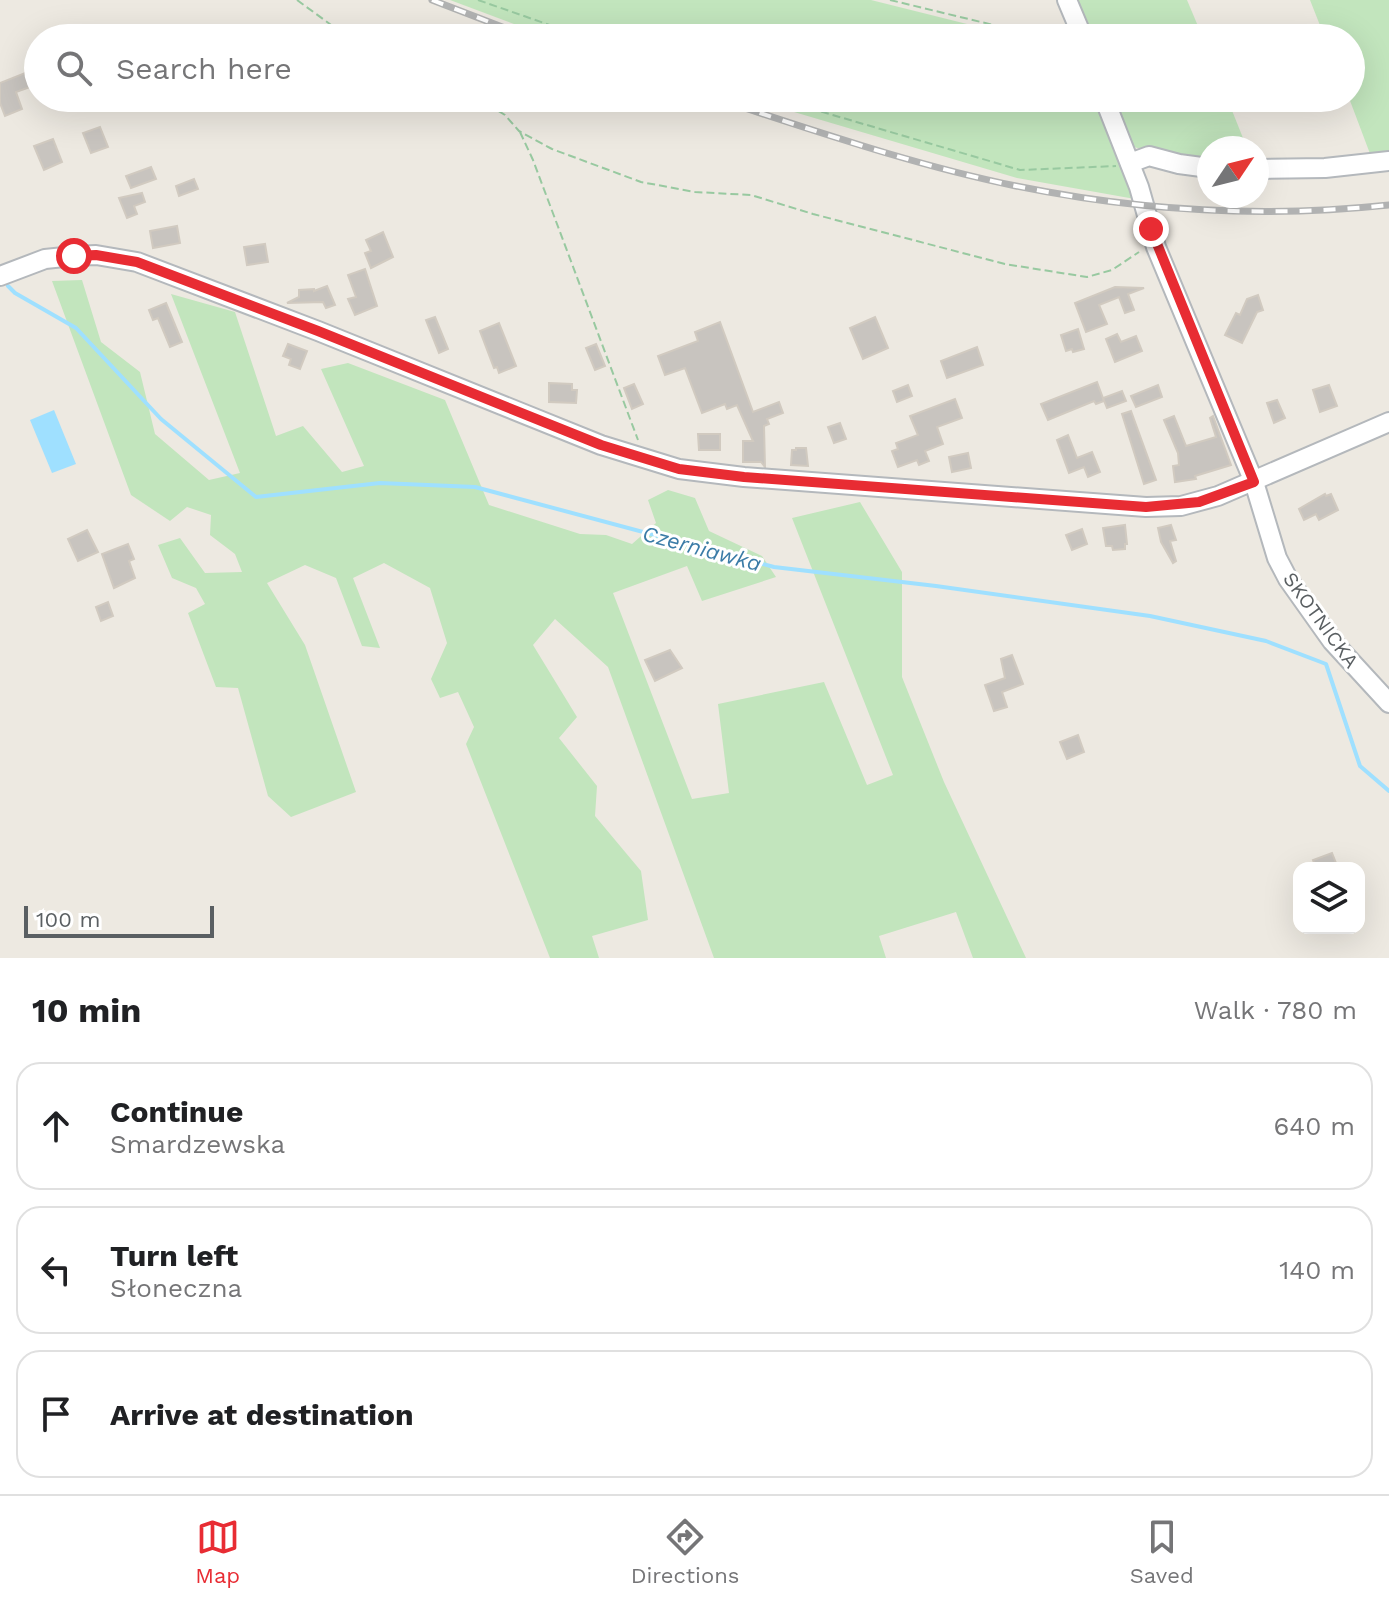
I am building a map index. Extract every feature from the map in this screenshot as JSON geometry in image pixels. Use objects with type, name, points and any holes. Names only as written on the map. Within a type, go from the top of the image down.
[{"type":"street","points":[[1067,0],[1077,24]]},
{"type":"street","name":"SKOTNICKA","points":[[1110,112],[1130,163],[1156,247],[1254,482],[1274,547],[1288,579],[1332,641],[1389,703]]},
{"type":"street","points":[[1130,163],[1149,156],[1197,166]]},
{"type":"street","points":[[1269,169],[1325,168],[1389,161]]},
{"type":"street","points":[[0,276],[45,259],[74,256],[96,255],[137,262],[646,461],[710,474],[1146,507],[1199,502],[1254,482],[1389,422]]},
{"type":"path","points":[[297,0],[330,24]]},
{"type":"path","points":[[478,0],[547,24]]},
{"type":"path","points":[[890,0],[989,24]]},
{"type":"path","points":[[500,112],[519,131],[533,160],[646,461]]},
{"type":"path","points":[[823,112],[1020,170],[1081,169],[1130,163]]},
{"type":"path","points":[[519,131],[580,161],[641,182],[695,192],[751,195],[1005,264],[1087,277],[1112,270],[1133,254],[1156,247]]},
{"type":"green space","points":[[450,0],[871,0],[967,24],[514,24]]},
{"type":"green space","points":[[1076,0],[1187,0],[1197,24],[1085,24]]},
{"type":"green space","points":[[1310,0],[1389,0],[1389,155],[1372,159],[1354,112],[1365,112],[1365,24],[1319,24]]},
{"type":"green space","points":[[794,112],[1101,112],[1135,199],[1017,178]]},
{"type":"green space","points":[[1120,112],[1233,112],[1242,136],[1197,136],[1197,163],[1134,147]]},
{"type":"green space","points":[[82,280],[101,342],[140,372],[155,434],[209,480],[240,473],[171,294],[235,312],[276,436],[303,426],[342,472],[364,466],[321,369],[348,363],[445,400],[489,505],[580,534],[606,535],[632,544],[656,523],[648,500],[668,490],[695,498],[709,531],[762,556],[776,577],[702,601],[687,566],[613,593],[692,799],[729,793],[718,704],[824,682],[867,785],[893,775],[792,518],[860,502],[902,572],[902,677],[944,782],[1026,958],[973,958],[956,912],[879,936],[886,958],[714,958],[608,667],[555,619],[533,645],[577,717],[559,738],[597,786],[595,816],[641,871],[648,920],[592,936],[599,958],[550,958],[466,744],[474,727],[458,692],[440,698],[431,679],[447,643],[430,588],[384,563],[353,578],[380,648],[362,646],[336,578],[305,565],[267,583],[305,645],[356,792],[291,817],[268,796],[238,688],[216,687],[188,613],[205,604],[196,588],[172,578],[158,545],[180,538],[205,573],[242,572],[235,554],[210,535],[211,515],[187,507],[170,521],[131,495],[52,281]]},
{"type":"water","points":[[54,410],[76,464],[52,473],[30,420]]},
{"type":"building","points":[[24,73],[24,89],[16,92],[22,109],[5,116],[0,103],[0,83]]},
{"type":"building","points":[[100,127],[108,147],[91,153],[83,133]]},
{"type":"building","points":[[53,139],[62,162],[44,170],[34,146]]},
{"type":"building","points":[[151,167],[156,179],[131,188],[126,176]]},
{"type":"building","points":[[194,179],[198,189],[179,196],[176,186]]},
{"type":"building","points":[[142,193],[145,202],[134,206],[137,214],[127,218],[119,198]]},
{"type":"building","points":[[177,226],[180,243],[153,248],[150,231]]},
{"type":"building","points":[[383,232],[393,257],[371,268],[365,253],[371,251],[366,240]]},
{"type":"building","points":[[265,244],[268,262],[247,265],[244,247]]},
{"type":"building","points":[[365,269],[377,306],[355,315],[348,299],[356,297],[348,275]]},
{"type":"building","points":[[327,286],[335,305],[326,308],[323,302],[287,303],[299,297],[299,290],[314,291]]},
{"type":"building","points":[[1115,287],[1144,288],[1128,294],[1134,310],[1125,313],[1119,297],[1099,305],[1107,324],[1086,332],[1075,303]]},
{"type":"building","points":[[1258,295],[1263,310],[1257,312],[1242,343],[1225,335],[1247,299]]},
{"type":"building","points":[[166,303],[182,342],[170,347],[158,318],[153,320],[149,310]]},
{"type":"building","points":[[435,317],[448,349],[439,353],[426,320]]},
{"type":"building","points":[[875,317],[888,348],[863,359],[850,328]]},
{"type":"building","points":[[720,322],[753,412],[779,402],[783,413],[767,419],[769,424],[764,426],[765,467],[761,462],[743,462],[743,441],[753,441],[737,405],[727,409],[725,404],[702,413],[685,368],[665,375],[658,356],[698,341],[695,332]]},
{"type":"building","points":[[499,323],[516,366],[499,373],[497,367],[494,368],[480,331]]},
{"type":"building","points":[[1078,329],[1084,349],[1066,351],[1061,335]]},
{"type":"building","points":[[1117,334],[1121,342],[1136,336],[1142,351],[1115,362],[1106,339]]},
{"type":"building","points":[[288,344],[307,351],[300,369],[289,365],[291,359],[283,356]]},
{"type":"building","points":[[596,344],[605,366],[595,370],[586,348]]},
{"type":"building","points":[[977,347],[983,365],[947,378],[941,361]]},
{"type":"building","points":[[1097,382],[1104,401],[1096,404],[1094,401],[1048,420],[1041,404]]},
{"type":"building","points":[[549,383],[572,384],[572,390],[577,390],[576,403],[549,402]]},
{"type":"building","points":[[634,384],[643,404],[632,409],[624,388]]},
{"type":"building","points":[[908,385],[912,396],[897,402],[893,391]]},
{"type":"building","points":[[1158,385],[1162,397],[1136,407],[1131,396]]},
{"type":"building","points":[[1329,385],[1337,406],[1320,412],[1313,390]]},
{"type":"building","points":[[1122,391],[1126,401],[1107,408],[1103,398]]},
{"type":"building","points":[[955,399],[962,418],[937,427],[943,444],[925,451],[929,461],[919,465],[917,460],[898,467],[892,451],[898,449],[896,443],[918,435],[910,416]]},
{"type":"building","points":[[1277,400],[1285,418],[1274,423],[1267,403]]},
{"type":"building","points":[[1131,411],[1156,480],[1144,484],[1122,414]]},
{"type":"building","points":[[1174,416],[1186,446],[1216,437],[1210,418],[1213,416],[1231,465],[1195,476],[1196,479],[1175,482],[1173,466],[1179,465],[1178,453],[1164,420]]},
{"type":"building","points":[[840,423],[846,439],[834,443],[828,427]]},
{"type":"building","points":[[698,434],[720,434],[720,450],[699,450]]},
{"type":"building","points":[[1068,435],[1077,458],[1092,452],[1100,472],[1088,477],[1084,467],[1069,473],[1057,440]]},
{"type":"building","points":[[806,448],[808,466],[791,465],[792,450]]},
{"type":"building","points":[[968,453],[971,468],[952,472],[949,457]]},
{"type":"building","points":[[1325,494],[1331,494],[1338,510],[1319,520],[1316,514],[1304,520],[1299,509]]},
{"type":"building","points":[[1125,525],[1125,549],[1113,550],[1112,546],[1106,546],[1103,528]]},
{"type":"building","points":[[1171,525],[1176,540],[1170,541],[1176,561],[1173,563],[1161,542],[1158,528]]},
{"type":"building","points":[[1082,529],[1087,544],[1072,550],[1066,535]]},
{"type":"building","points":[[87,530],[98,552],[78,561],[68,539]]},
{"type":"building","points":[[128,544],[134,559],[129,561],[135,578],[114,588],[102,554]]},
{"type":"building","points":[[108,602],[113,616],[101,621],[96,607]]},
{"type":"building","points":[[670,650],[682,668],[655,681],[645,660]]},
{"type":"building","points":[[1012,655],[1023,684],[1002,692],[1007,707],[994,711],[985,685],[1005,678],[1001,659]]},
{"type":"building","points":[[1078,735],[1084,752],[1067,759],[1060,742]]},
{"type":"building","points":[[1332,853],[1336,862],[1314,862]]},
{"type":"waterway","name":"Czerniawka","points":[[8,286],[76,328],[161,419],[256,497],[380,483],[475,487],[774,567],[1150,616],[1266,641],[1326,664],[1360,766],[1389,791]]},
{"type":"railway","points":[[432,0],[495,24]]},
{"type":"railway","points":[[758,112],[978,178],[1062,195],[1202,210],[1295,211],[1389,205]]},
{"type":"route","points":[[74,256],[96,255],[137,262],[601,445],[679,469],[1003,498],[1146,507],[1181,506],[1254,482],[1151,229]]}]
